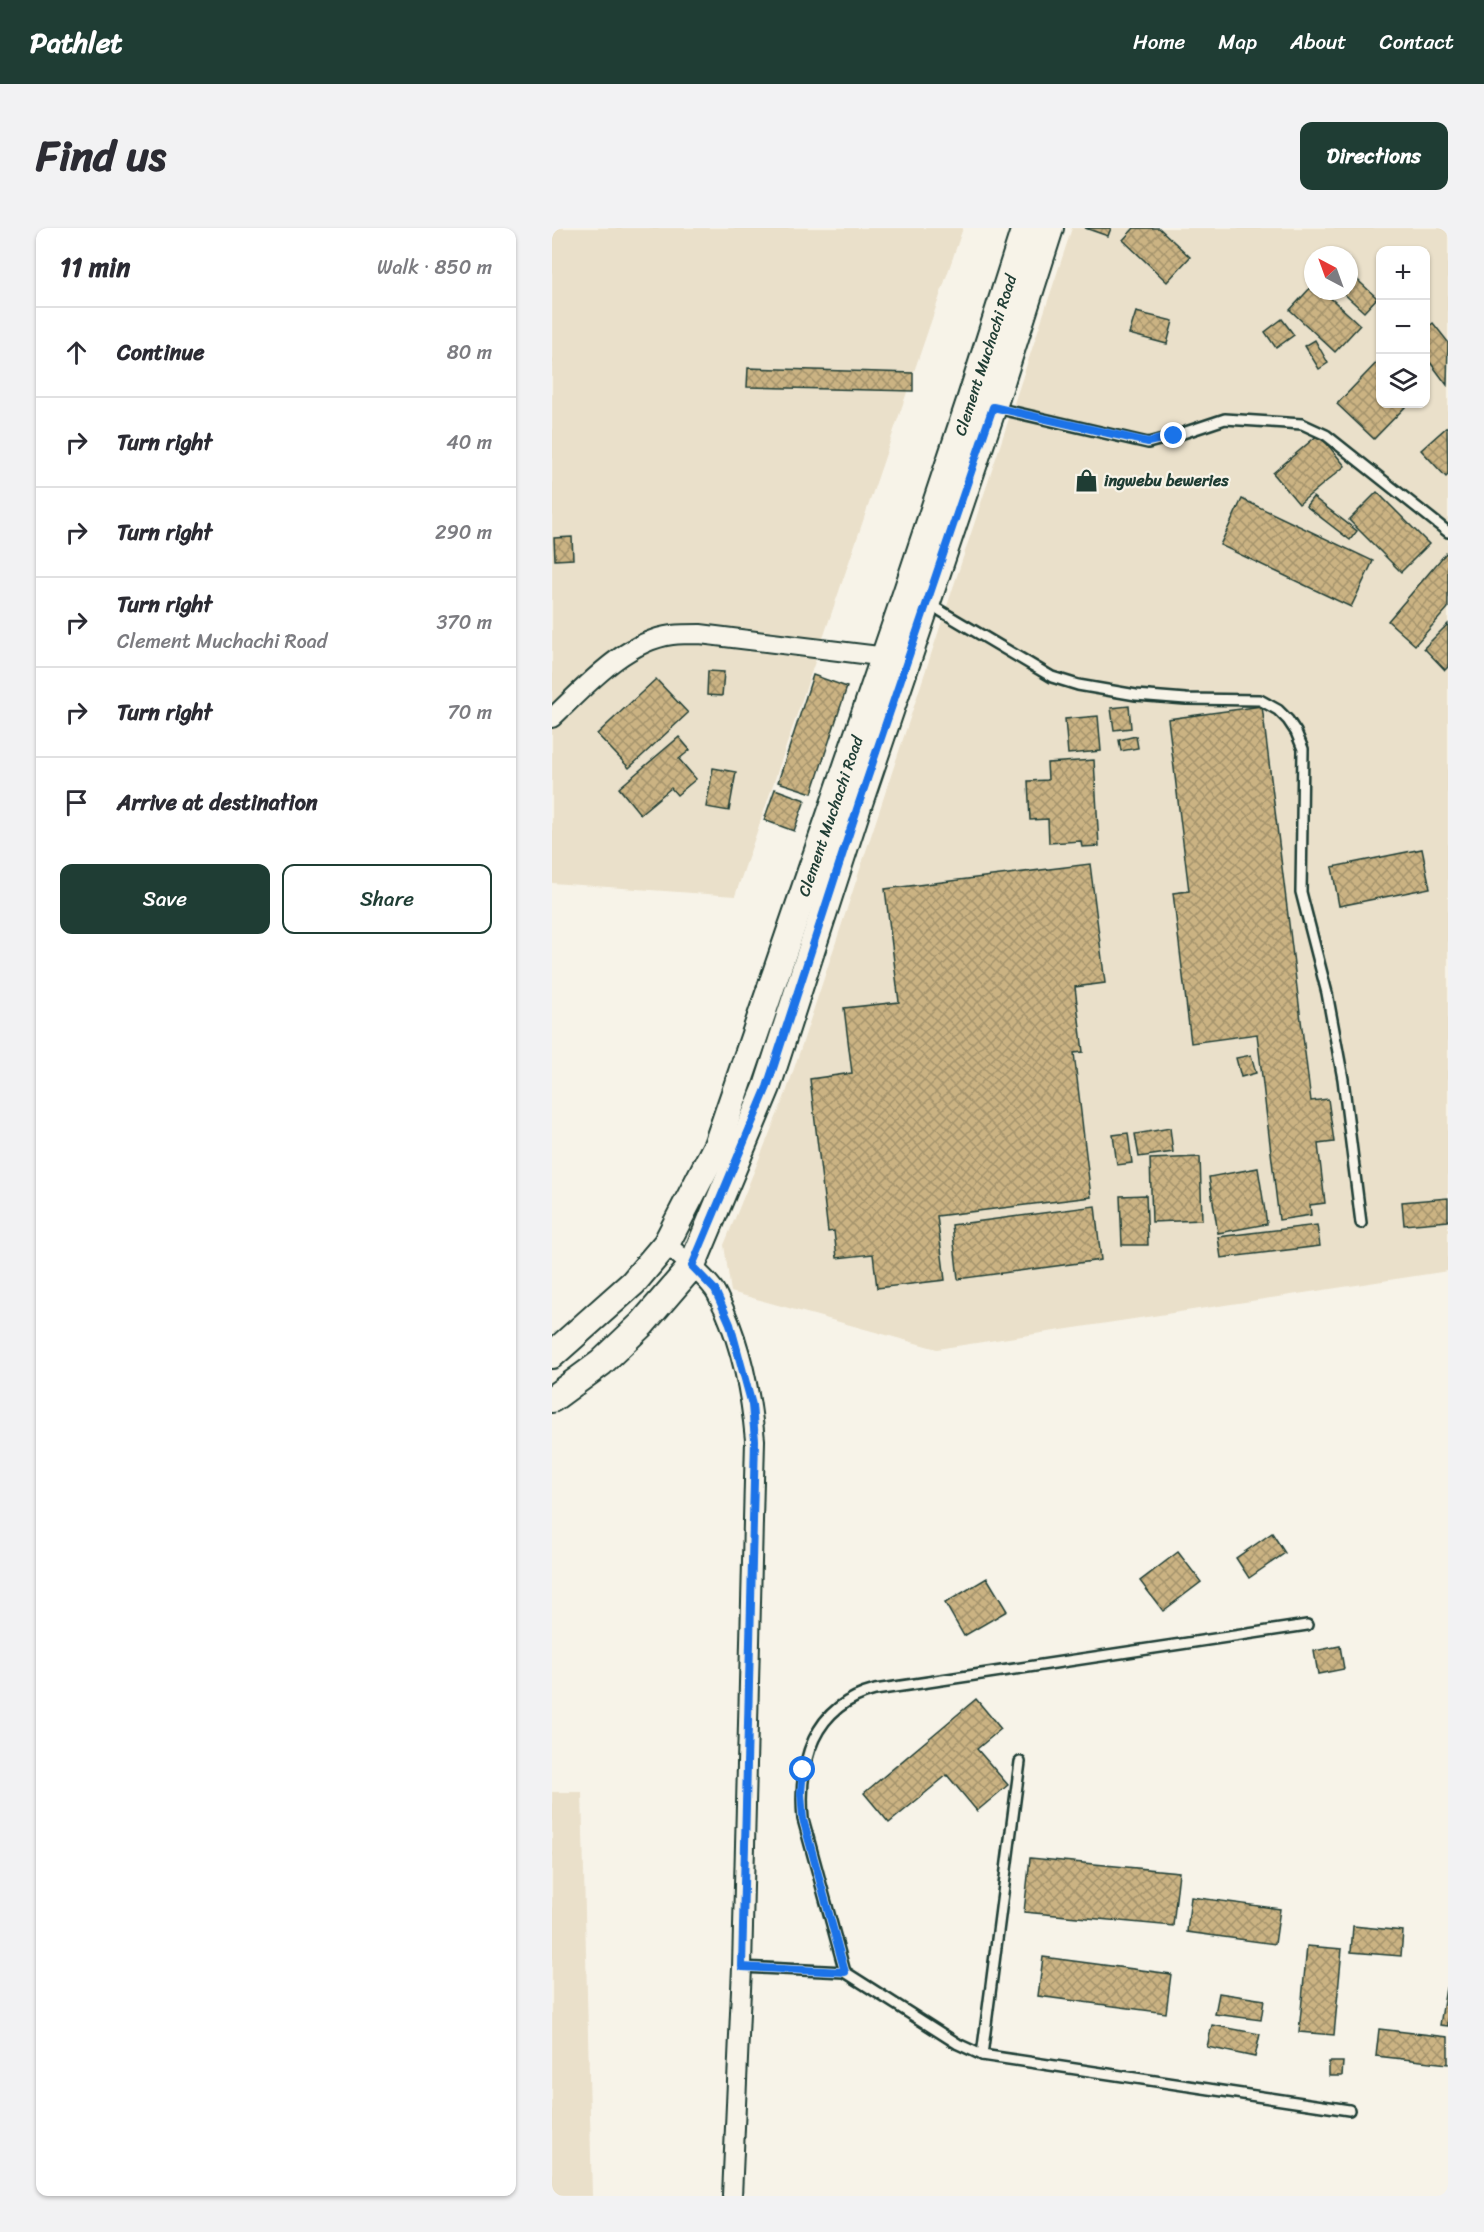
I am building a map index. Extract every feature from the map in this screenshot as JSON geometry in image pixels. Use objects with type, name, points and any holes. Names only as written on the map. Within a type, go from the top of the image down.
[{"type":"main road","name":"Clement Muchachi Road","points":[[982,404],[1025,228]]},
{"type":"main road","name":"Clement Muchachi Road","points":[[552,1355],[633,1283],[666,1244],[717,1145],[883,657],[916,598],[982,404],[1050,228]]},
{"type":"main road","name":"Clement Muchachi Road","points":[[552,1399],[601,1364],[634,1332],[692,1266],[767,1087],[859,803],[909,658],[916,598]]},
{"type":"street","points":[[552,718],[618,658],[642,645],[671,635],[700,634],[883,657],[909,658]]},
{"type":"street","points":[[666,1244],[715,1290],[730,1324],[752,1405],[755,1440],[742,1967],[732,2196]]},
{"type":"lane","points":[[982,404],[1148,442],[1225,419],[1302,424],[1326,435],[1448,532]]},
{"type":"lane","points":[[916,598],[1052,677],[1078,685],[1136,695],[1186,699],[1260,700],[1278,710],[1288,720],[1303,749],[1301,892],[1327,993],[1343,1078],[1361,1223]]},
{"type":"lane","points":[[845,1972],[803,1819],[801,1793],[803,1770],[816,1731],[842,1704],[858,1694],[875,1690],[1307,1625]]},
{"type":"lane","points":[[982,2055],[1020,1762]]},
{"type":"lane","points":[[742,1967],[845,1972],[958,2044],[982,2055],[1349,2110]]},
{"type":"shaded area","points":[[552,228],[963,228],[735,896],[552,883]]},
{"type":"shaded area","points":[[1072,228],[1448,228],[1448,1271],[937,1349],[731,1292],[724,1245],[786,1093]]},
{"type":"shaded area","points":[[552,1792],[582,1792],[592,2196],[552,2196]]},
{"type":"building","points":[[1085,228],[1111,228],[1108,236]]},
{"type":"building","points":[[1134,228],[1159,228],[1190,257],[1167,282],[1123,240]]},
{"type":"building","points":[[1358,280],[1376,297],[1364,312],[1351,300],[1358,300]]},
{"type":"building","points":[[1304,295],[1304,300],[1333,300],[1360,325],[1335,352],[1290,310]]},
{"type":"building","points":[[1136,312],[1173,321],[1167,344],[1129,334]]},
{"type":"building","points":[[1282,319],[1294,335],[1276,348],[1265,332]]},
{"type":"building","points":[[1433,323],[1448,342],[1447,385],[1430,362],[1430,326]]},
{"type":"building","points":[[1315,340],[1328,363],[1319,369],[1305,346]]},
{"type":"building","points":[[1376,363],[1376,408],[1404,408],[1374,439],[1337,404]]},
{"type":"building","points":[[748,368],[913,373],[913,391],[747,387]]},
{"type":"building","points":[[1447,427],[1448,475],[1446,477],[1421,450]]},
{"type":"building","points":[[1319,434],[1345,466],[1299,504],[1273,473]]},
{"type":"building","points":[[1377,492],[1429,544],[1401,572],[1349,520]]},
{"type":"building","points":[[1313,497],[1357,531],[1350,540],[1306,506]]},
{"type":"building","points":[[1242,499],[1373,561],[1351,607],[1220,545]]},
{"type":"building","points":[[572,537],[573,559],[555,560],[554,538]]},
{"type":"building","points":[[1446,553],[1448,555],[1448,608],[1415,645],[1388,621]]},
{"type":"building","points":[[1448,624],[1448,667],[1445,670],[1424,648]]},
{"type":"building","points":[[708,671],[724,672],[722,696],[707,695]]},
{"type":"building","points":[[813,675],[847,687],[812,793],[778,782]]},
{"type":"building","points":[[656,679],[688,713],[629,768],[597,734]]},
{"type":"building","points":[[1129,706],[1131,728],[1114,730],[1111,708]]},
{"type":"building","points":[[1262,706],[1311,1101],[1328,1099],[1334,1142],[1318,1144],[1325,1203],[1310,1205],[1311,1215],[1279,1220],[1257,1034],[1191,1043],[1173,893],[1189,891],[1168,719]]},
{"type":"building","points":[[1098,716],[1101,751],[1068,754],[1065,719]]},
{"type":"building","points":[[1136,736],[1138,748],[1121,751],[1119,740]]},
{"type":"building","points":[[679,737],[690,750],[679,759],[696,779],[677,795],[671,788],[640,814],[619,788]]},
{"type":"building","points":[[1094,760],[1099,846],[1082,847],[1081,841],[1049,843],[1048,819],[1030,820],[1028,781],[1048,780],[1047,763]]},
{"type":"building","points":[[713,768],[736,772],[729,811],[706,807]]},
{"type":"building","points":[[775,789],[805,800],[794,831],[764,820]]},
{"type":"building","points":[[1422,849],[1430,888],[1339,906],[1332,867]]},
{"type":"building","points":[[1090,864],[1105,983],[1075,987],[1083,1052],[1074,1053],[1091,1197],[937,1216],[945,1280],[877,1288],[873,1254],[837,1258],[834,1231],[828,1232],[810,1079],[852,1073],[844,1008],[899,1002],[885,889]]},
{"type":"building","points":[[1251,1055],[1256,1073],[1241,1077],[1236,1058]]},
{"type":"building","points":[[1170,1128],[1173,1152],[1139,1157],[1135,1134]]},
{"type":"building","points":[[1128,1133],[1132,1163],[1117,1165],[1113,1135]]},
{"type":"building","points":[[1200,1157],[1202,1220],[1152,1222],[1150,1159]]},
{"type":"building","points":[[1258,1168],[1267,1224],[1218,1233],[1209,1177]]},
{"type":"building","points":[[1146,1195],[1148,1245],[1122,1245],[1120,1196]]},
{"type":"building","points":[[1448,1198],[1448,1221],[1404,1225],[1402,1202]]},
{"type":"building","points":[[1095,1206],[1101,1260],[958,1279],[952,1225]]},
{"type":"building","points":[[1317,1225],[1320,1246],[1221,1258],[1218,1237]]},
{"type":"building","points":[[1272,1533],[1285,1553],[1249,1578],[1236,1558]]},
{"type":"building","points":[[1178,1552],[1201,1582],[1163,1611],[1140,1581]]},
{"type":"building","points":[[987,1578],[1007,1611],[964,1636],[945,1603]]},
{"type":"building","points":[[1340,1646],[1344,1669],[1318,1674],[1314,1651]]},
{"type":"building","points":[[976,1699],[1001,1729],[977,1749],[1008,1785],[977,1811],[947,1775],[889,1823],[864,1793]]},
{"type":"building","points":[[1030,1858],[1179,1872],[1173,1926],[1024,1912]]},
{"type":"building","points":[[1191,1897],[1280,1909],[1275,1944],[1187,1932]]},
{"type":"building","points":[[1353,1926],[1403,1931],[1401,1956],[1351,1952]]},
{"type":"building","points":[[1307,1946],[1342,1949],[1334,2035],[1299,2032]]},
{"type":"building","points":[[1043,1957],[1171,1974],[1166,2013],[1038,1996]]},
{"type":"building","points":[[1446,1988],[1448,1988],[1448,2026],[1440,2025]]},
{"type":"building","points":[[1219,1993],[1264,2000],[1261,2020],[1215,2014]]},
{"type":"building","points":[[1212,2025],[1260,2034],[1255,2057],[1207,2047]]},
{"type":"building","points":[[1379,2029],[1448,2037],[1448,2064],[1376,2056]]},
{"type":"building","points":[[1329,2062],[1343,2062],[1342,2076],[1329,2076]]},
{"type":"place","name":"ingwebu beweries","points":[[1086,480]]},
{"type":"route","points":[[803,1770],[801,1793],[803,1819],[845,1972],[742,1967],[755,1440],[752,1405],[730,1324],[715,1290],[692,1266],[767,1087],[859,803],[993,407],[1148,442],[1174,436]]}]
